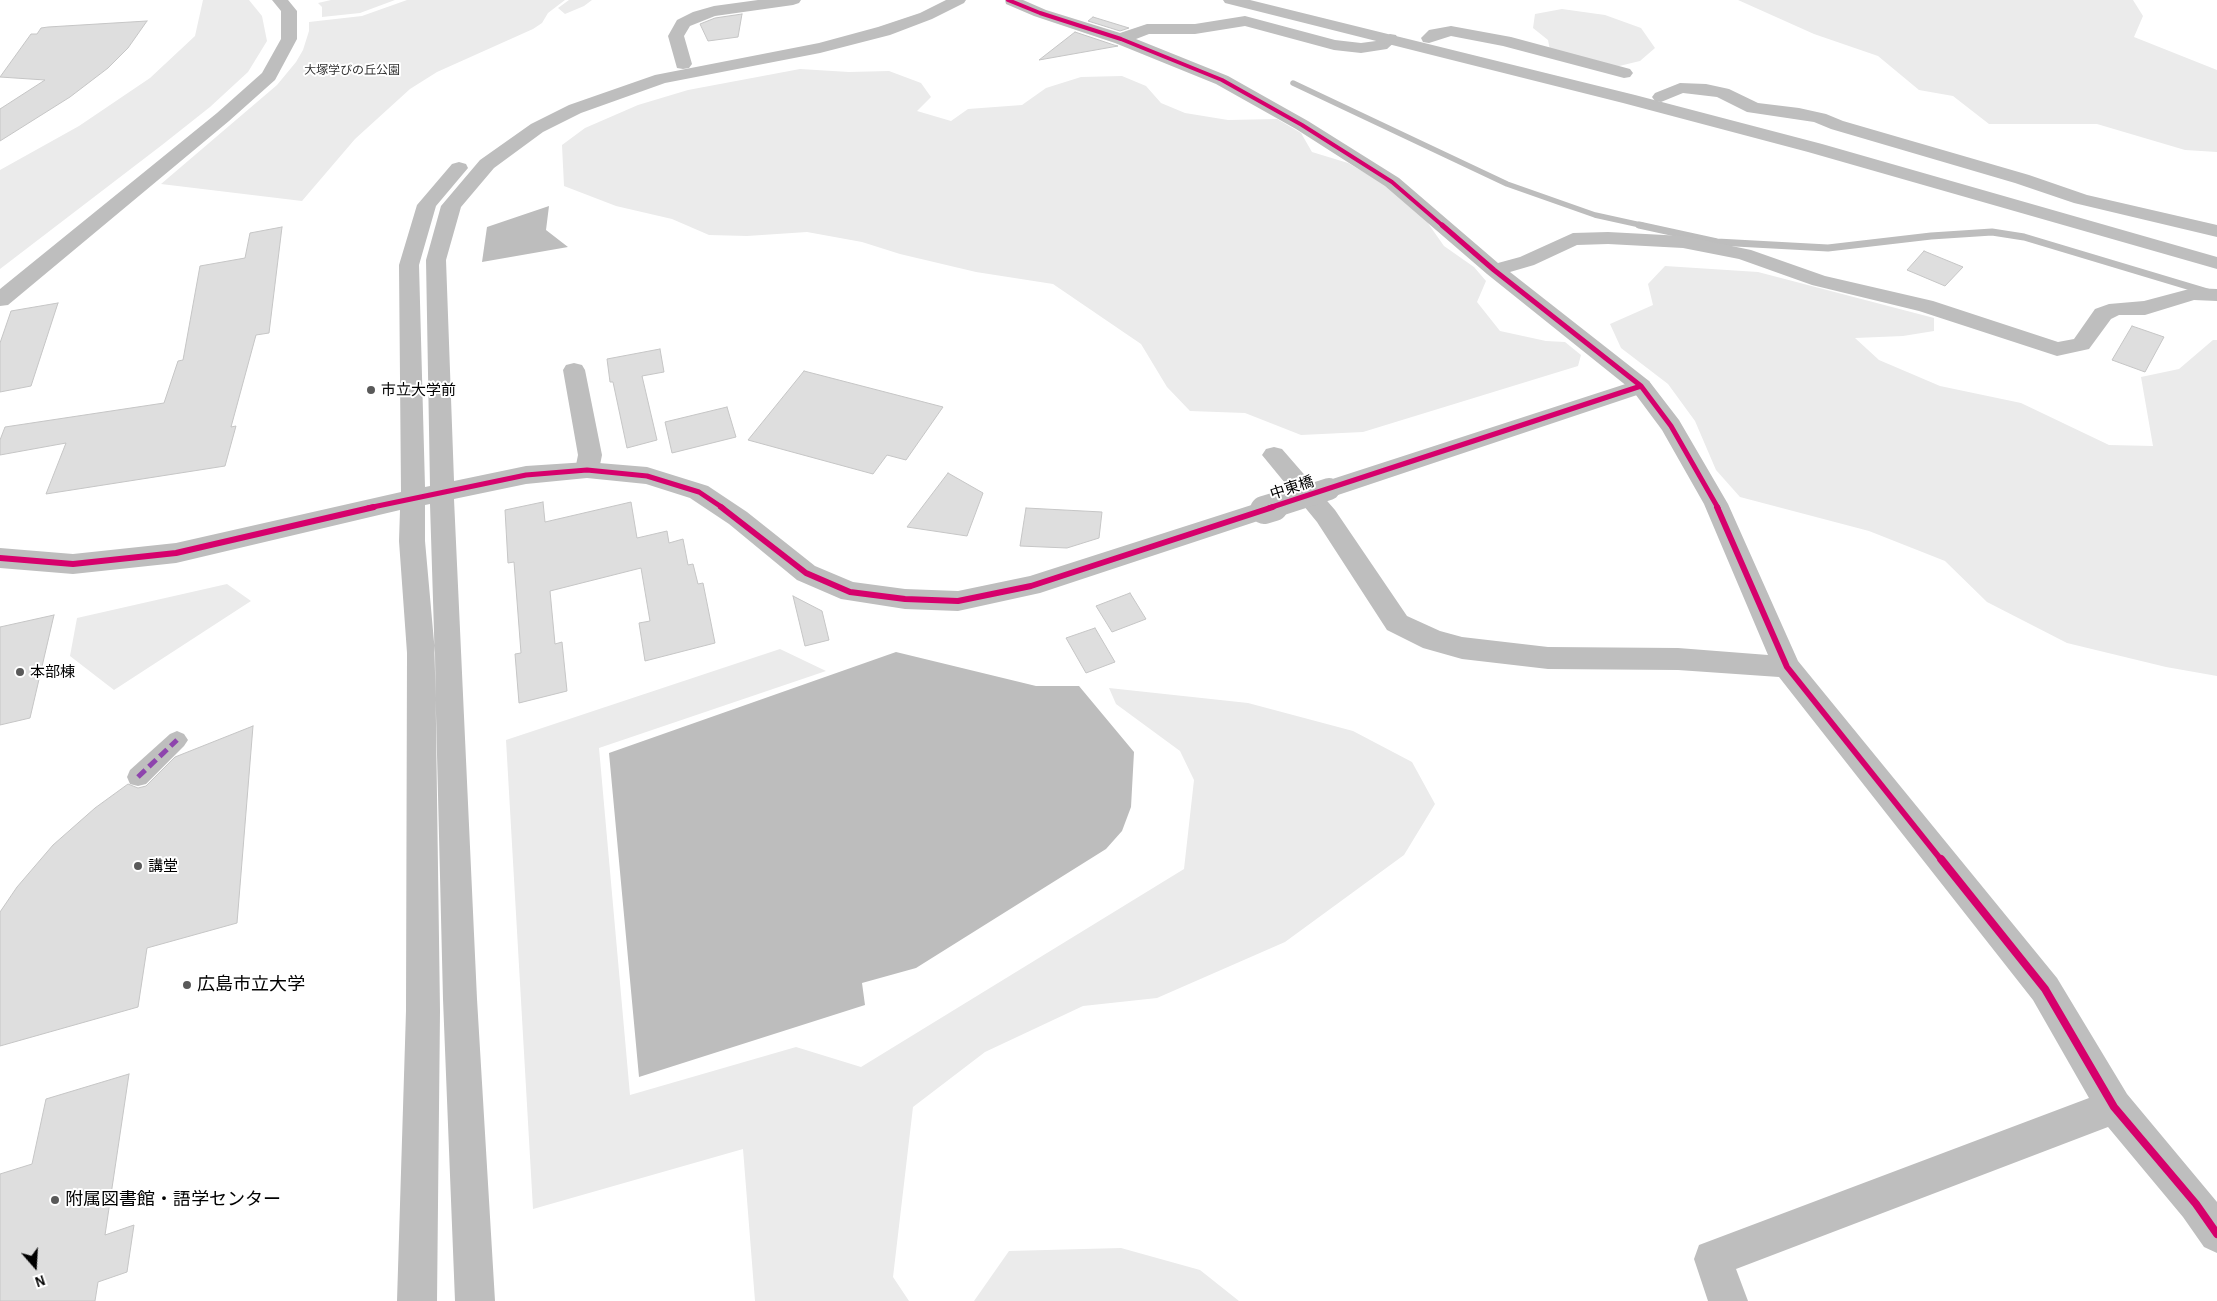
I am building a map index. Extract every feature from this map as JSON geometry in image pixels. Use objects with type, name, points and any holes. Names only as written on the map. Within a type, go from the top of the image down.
[{"type":"street","points":[[0,300],[222,118],[269,76],[289,40],[289,11],[280,0]]},
{"type":"street","points":[[683,64],[676,36],[683,23],[699,15],[714,11],[793,0]]},
{"type":"street","points":[[475,1301],[460,999],[448,632],[442,534],[427,496],[409,265],[427,205],[465,160],[522,124],[564,103],[613,84],[683,64],[831,36],[874,24],[913,10],[933,0]]},
{"type":"street","points":[[418,1301],[423,1012],[421,663],[412,541],[427,496],[436,260],[451,206],[487,164],[537,128],[575,109],[622,91],[661,79],[820,48],[884,31],[926,16],[958,0]]},
{"type":"street","points":[[1231,0],[1629,99],[1816,148],[2217,262]]},
{"type":"street","points":[[1272,0],[1661,97],[1942,173],[2217,253]]},
{"type":"street","points":[[1012,2],[1040,14],[1121,39],[1222,80],[1302,125],[1392,182],[1494,270],[1641,386],[1671,426],[1716,504],[1787,667],[2045,989],[2114,1107],[2207,1203],[2217,1234]]},
{"type":"street","points":[[1121,39],[1146,29],[1195,29],[1245,21],[1334,45],[1361,48],[1381,45],[1390,40]]},
{"type":"street","points":[[1429,38],[1434,34],[1451,31],[1505,41],[1624,73]]},
{"type":"street","points":[[1661,97],[1680,88],[1706,89],[1723,93],[1753,108],[1813,116],[1837,125],[2013,176],[2081,199],[2217,231]]},
{"type":"street","points":[[1494,270],[1527,261],[1573,239],[1608,238],[1683,242],[1744,254],[1819,281],[1925,306],[2057,349],[2081,344],[2103,314],[2117,308],[2145,308],[2193,294],[2217,295]]},
{"type":"street","points":[[2217,274],[2217,286]]},
{"type":"street","points":[[574,370],[590,455],[587,470]]},
{"type":"street","name":"中東橋","points":[[0,558],[73,564],[176,553],[354,511],[526,475],[587,470],[648,476],[699,492],[738,518],[806,573],[850,592],[905,599],[958,601],[1031,586],[1641,386]]},
{"type":"street","points":[[1274,455],[1326,516],[1370,586],[1397,623],[1433,640],[1462,648],[1548,658],[1678,659],[1787,667]]},
{"type":"street","points":[[138,777],[177,740]]},
{"type":"street","points":[[1728,1301],[1713,1259],[2114,1107]]},
{"type":"green space","points":[[203,0],[249,0],[262,16],[267,41],[248,72],[210,107],[0,269],[0,170],[79,126],[150,78],[195,36]]},
{"type":"green space","points":[[331,0],[395,0],[360,13],[322,17],[322,7],[318,3]]},
{"type":"green space","name":"大塚学びの丘公園","points":[[407,0],[565,0],[548,13],[542,23],[533,29],[437,72],[410,89],[355,139],[302,201],[161,184],[277,85],[296,62],[303,50],[309,31],[309,22],[362,16]]},
{"type":"green space","points":[[569,0],[592,0],[584,6],[565,14],[558,8]]},
{"type":"green space","points":[[1738,0],[2133,0],[2143,16],[2134,37],[2217,70],[2217,152],[2185,150],[2097,124],[1989,124],[1953,96],[1919,90],[1878,56],[1814,34]]},
{"type":"green space","points":[[1562,9],[1605,15],[1641,28],[1655,48],[1640,61],[1615,67],[1550,50],[1548,40],[1533,28],[1535,14]]},
{"type":"green space","points":[[800,69],[849,72],[889,71],[921,83],[931,97],[917,111],[951,121],[968,109],[1022,105],[1046,88],[1081,77],[1122,76],[1146,86],[1161,103],[1185,113],[1228,120],[1277,119],[1301,133],[1312,152],[1348,163],[1384,184],[1425,219],[1444,246],[1474,267],[1486,281],[1477,302],[1500,331],[1546,341],[1565,342],[1581,355],[1578,366],[1363,432],[1301,435],[1245,413],[1190,411],[1167,387],[1141,344],[1053,284],[976,272],[900,254],[862,242],[807,232],[747,236],[709,235],[672,219],[616,206],[564,186],[562,145],[585,128],[638,105],[688,90]]},
{"type":"green space","points":[[1665,266],[1758,272],[1934,318],[1934,331],[1903,336],[1855,338],[1879,360],[1940,386],[2021,403],[2109,445],[2153,446],[2141,377],[2179,369],[2213,340],[2217,340],[2217,676],[2166,667],[2067,643],[1987,602],[1945,561],[1869,531],[1740,497],[1716,470],[1695,421],[1668,384],[1621,348],[1610,324],[1653,305],[1648,284]]},
{"type":"green space","points":[[227,584],[251,601],[114,690],[70,656],[77,618]]},
{"type":"green space","points":[[780,649],[826,671],[599,748],[630,1095],[796,1047],[861,1067],[1184,869],[1194,780],[1180,751],[1116,704],[1109,688],[1248,703],[1353,731],[1412,762],[1435,804],[1404,855],[1285,942],[1157,998],[1083,1006],[985,1052],[913,1107],[893,1277],[909,1301],[755,1301],[743,1149],[533,1209],[506,740]]},
{"type":"green space","points":[[1121,1248],[1200,1270],[1239,1301],[974,1301],[1009,1251]]},
{"type":"shaded area","points":[[549,206],[546,230],[568,247],[482,262],[487,227]]},
{"type":"shaded area","points":[[896,652],[1036,686],[1079,686],[1134,752],[1131,807],[1122,831],[1106,849],[916,968],[862,983],[865,1005],[639,1077],[609,753]]},
{"type":"building","points":[[742,14],[738,37],[708,41],[700,24],[715,18]]},
{"type":"building","points":[[1093,17],[1129,28],[1120,31],[1088,21]]},
{"type":"building","points":[[147,21],[128,48],[108,68],[70,97],[0,141],[0,109],[45,80],[0,77],[31,34],[37,34],[41,28],[48,27]]},
{"type":"building","points":[[1075,32],[1118,46],[1039,60]]},
{"type":"building","points":[[282,227],[269,333],[256,335],[231,427],[236,426],[225,466],[46,494],[66,443],[0,455],[0,440],[5,427],[164,403],[178,361],[183,360],[200,266],[245,258],[250,233]]},
{"type":"building","points":[[1924,251],[1963,267],[1945,286],[1907,270]]},
{"type":"building","points":[[58,303],[31,386],[0,392],[0,343],[11,311]]},
{"type":"building","points":[[2132,326],[2164,337],[2145,372],[2112,360]]},
{"type":"building","points":[[660,349],[664,372],[642,376],[657,440],[627,448],[613,382],[610,382],[607,359]]},
{"type":"building","points":[[804,371],[943,407],[906,460],[887,455],[873,474],[748,440]]},
{"type":"building","points":[[727,407],[736,437],[672,453],[665,422]]},
{"type":"building","points":[[948,473],[983,493],[967,536],[907,527]]},
{"type":"building","points":[[543,502],[545,522],[631,502],[637,538],[667,531],[669,543],[683,539],[688,565],[693,564],[698,584],[703,583],[715,643],[645,661],[639,623],[650,621],[641,568],[550,591],[555,644],[562,642],[567,691],[519,703],[515,654],[521,653],[514,562],[508,563],[505,510]]},
{"type":"building","points":[[1026,508],[1102,512],[1099,538],[1067,548],[1020,546]]},
{"type":"building","points":[[1130,593],[1146,619],[1112,632],[1096,606]]},
{"type":"building","points":[[793,596],[822,611],[829,640],[805,646]]},
{"type":"building","name":"本部棟","points":[[54,615],[30,718],[0,725],[0,627]]},
{"type":"building","points":[[1095,628],[1115,662],[1086,673],[1066,638]]},
{"type":"building","name":"講堂","points":[[253,726],[237,923],[147,948],[138,1007],[0,1046],[0,912],[17,887],[53,845],[95,808],[128,784],[138,788],[146,786],[175,757]]},
{"type":"building","name":"附属図書館・語学センター","points":[[129,1074],[105,1235],[134,1225],[127,1272],[98,1282],[95,1301],[0,1301],[0,1174],[32,1164],[46,1099]]},
{"type":"waterway","points":[[1293,83],[1507,184],[1595,215],[1645,226]]},
{"type":"waterway","points":[[1639,225],[1717,242],[1828,248],[1931,236],[1992,232],[2024,237],[2217,295]]},
{"type":"marked path","points":[[138,777],[177,740]]},
{"type":"cycle path","points":[[1008,0],[1040,13],[1121,39],[1222,80],[1302,125],[1392,182],[1494,270],[1641,386],[1671,426],[1716,504],[1787,667],[2045,989],[2114,1107],[2196,1204],[2217,1234]]},
{"type":"cycle path","points":[[0,558],[73,564],[176,553],[354,511],[526,475],[587,470],[647,476],[699,492],[738,518],[806,573],[850,592],[905,599],[958,601],[1031,586],[1641,386]]},
{"type":"place","name":"市立大学前","points":[[371,390]]},
{"type":"place","name":"本部棟","points":[[20,672]]},
{"type":"place","name":"講堂","points":[[138,866]]},
{"type":"place","name":"広島市立大学","points":[[187,985]]},
{"type":"place","name":"附属図書館・語学センター","points":[[55,1200]]}]
